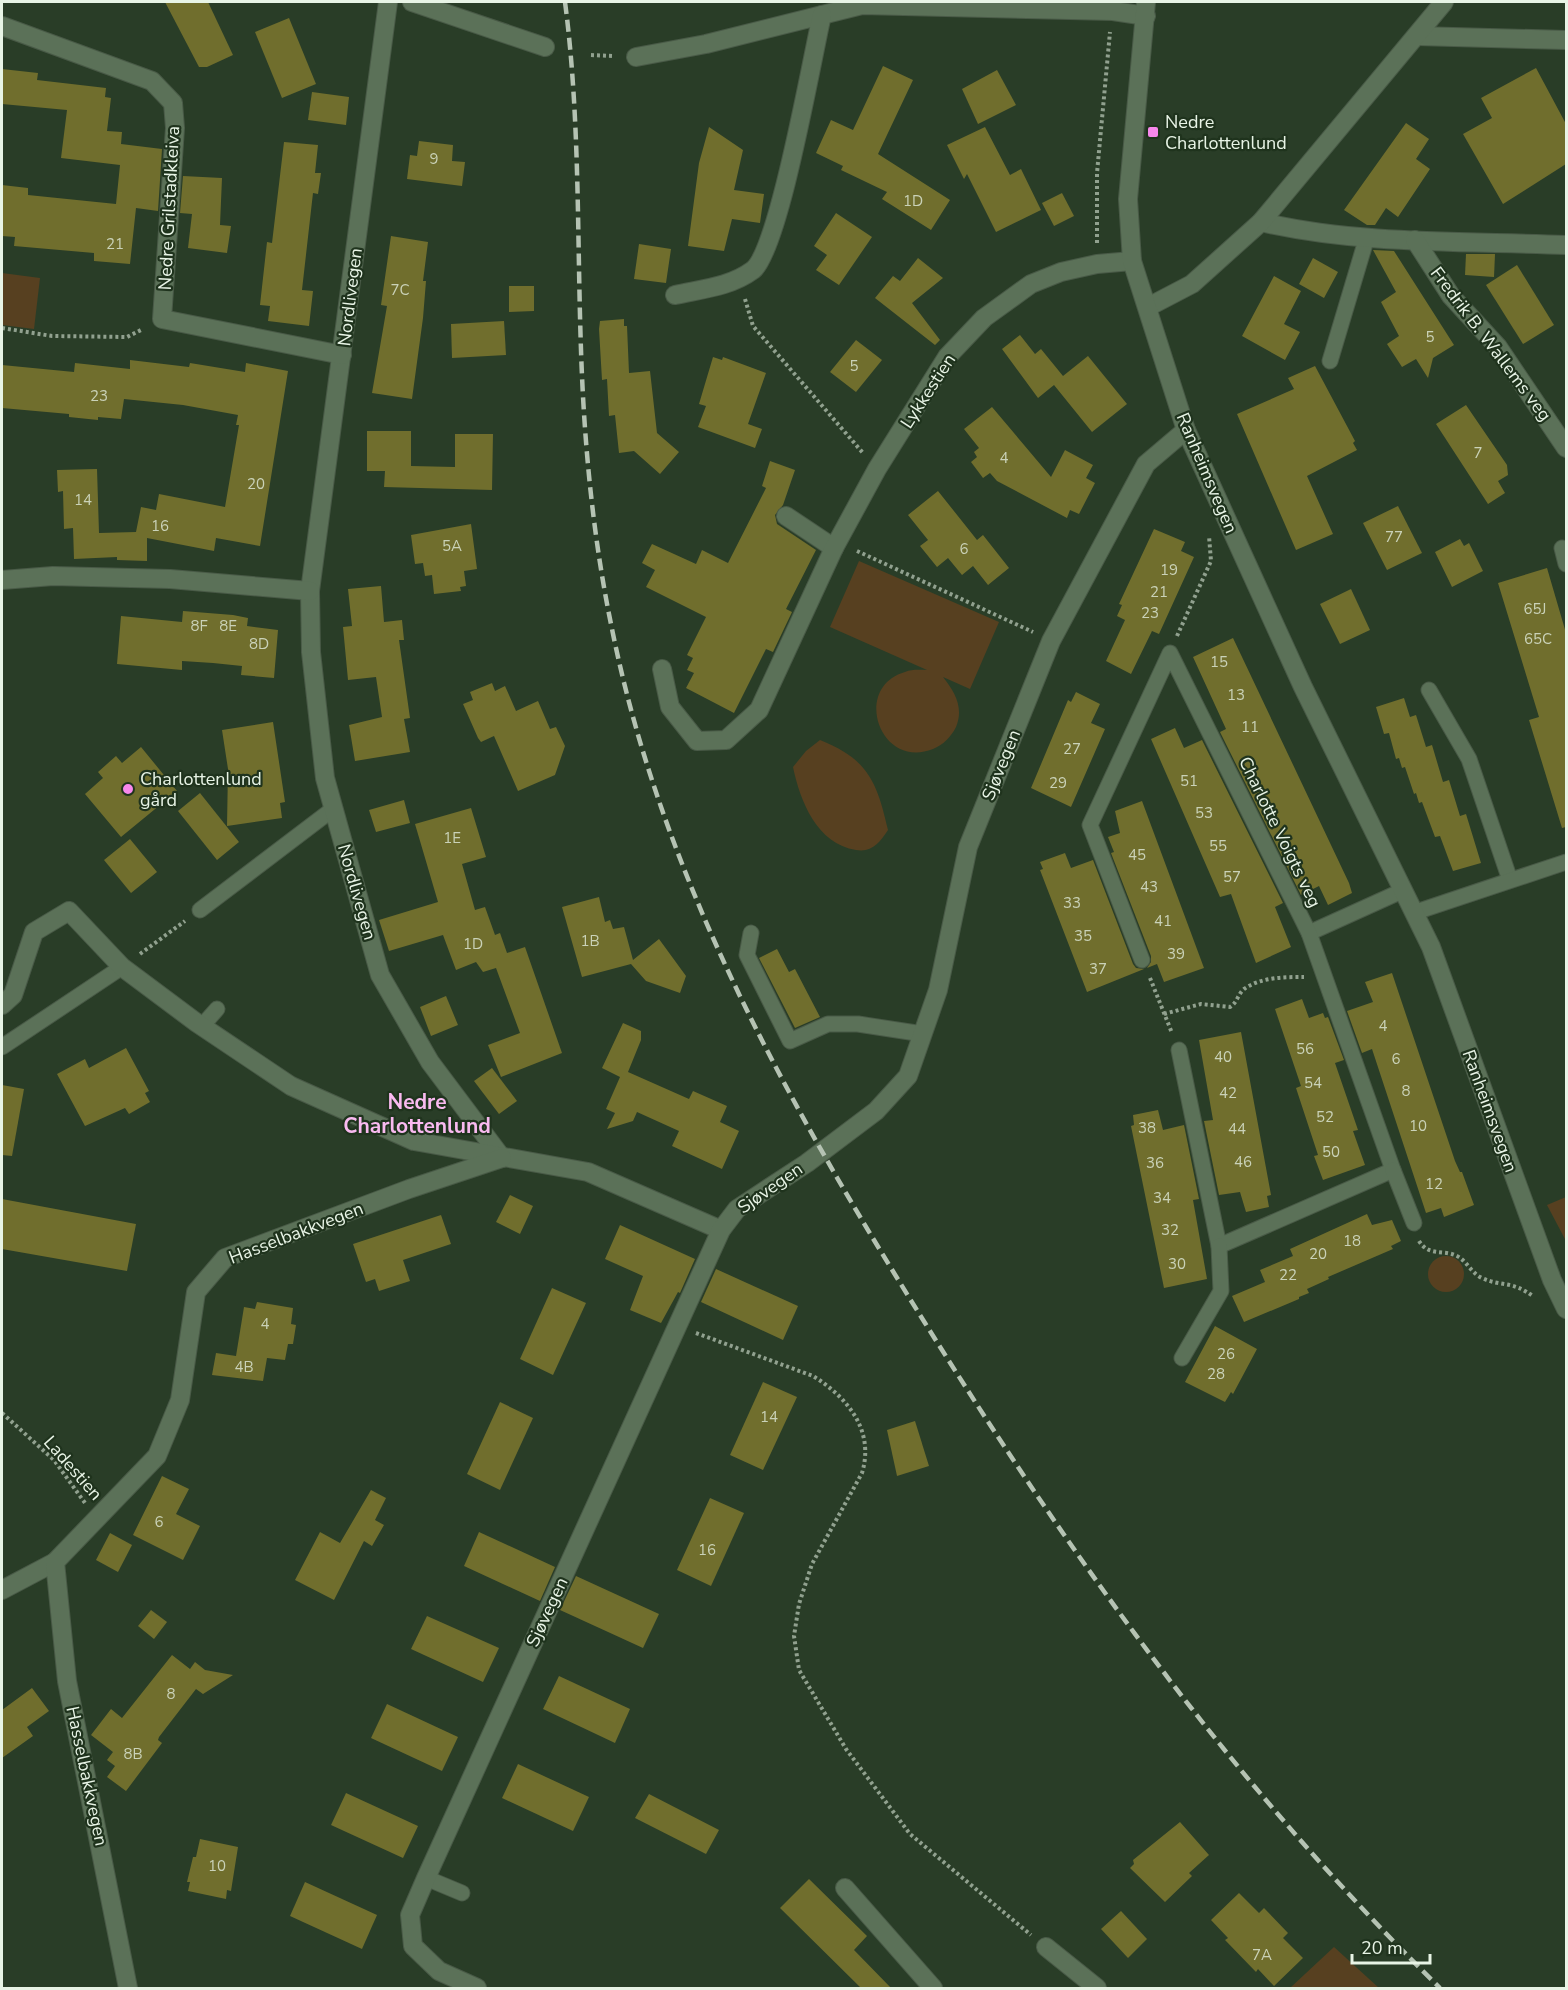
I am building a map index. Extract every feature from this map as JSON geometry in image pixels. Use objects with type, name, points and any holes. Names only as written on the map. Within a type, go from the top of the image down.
[{"type":"street","name":"Nordlivegen","points":[[388,2],[310,591],[311,652],[325,778],[380,975],[430,1062],[502,1158]]},
{"type":"street","points":[[412,2],[545,47]]},
{"type":"street","points":[[1148,307],[1192,284],[1261,222],[1443,2]]},
{"type":"street","points":[[636,57],[706,44],[861,3],[1049,5],[1113,10],[1146,9]]},
{"type":"street","name":"Ranheimsvegen","points":[[1146,9],[1128,199],[1132,261],[1186,430],[1304,687],[1416,912],[1563,1302]]},
{"type":"street","points":[[675,295],[728,285],[755,268],[780,213],[822,15]]},
{"type":"street","name":"Nedre Grilstadkleiva","points":[[2,26],[152,81],[173,103],[175,128],[162,319]]},
{"type":"street","points":[[1417,36],[1566,40]]},
{"type":"street","name":"Fredrik B. Wallems veg","points":[[1261,222],[1298,231],[1367,237],[1566,245]]},
{"type":"street","name":"Fredrik B. Wallems veg","points":[[1416,240],[1451,296],[1498,346],[1566,448]]},
{"type":"street","name":"Lykkestien","points":[[662,669],[670,707],[697,741],[726,740],[759,710],[836,545],[878,469],[947,357],[984,318],[1031,284],[1061,272],[1097,264],[1132,261]]},
{"type":"street","points":[[162,319],[342,355]]},
{"type":"street","name":"Sjøvegen","points":[[477,1989],[439,1971],[413,1946],[410,1916],[426,1878],[679,1327],[721,1230],[737,1209],[807,1162],[876,1111],[908,1076],[938,990],[968,847],[1051,641],[1146,464],[1186,430]]},
{"type":"street","points":[[786,516],[836,545]]},
{"type":"street","points":[[2,580],[53,576],[158,579],[310,591]]},
{"type":"street","name":"Hasselbakkvegen","points":[[2,1005],[13,995],[34,932],[69,911],[122,967],[202,1026],[350,1115],[414,1141],[588,1172],[721,1230]]},
{"type":"street","name":"Hasselbakkvegen","points":[[2,1590],[55,1562],[157,1456],[180,1400],[196,1293],[225,1258],[409,1189],[502,1158]]},
{"type":"street","name":"Hasselbakkvegen","points":[[55,1562],[67,1681],[128,1989]]},
{"type":"street","points":[[845,1888],[933,1989]]},
{"type":"street","points":[[1046,1947],[1097,1989]]},
{"type":"lane","points":[[1330,361],[1367,237]]},
{"type":"lane","points":[[1562,548],[1566,564]]},
{"type":"lane","points":[[1142,960],[1090,825],[1170,653]]},
{"type":"lane","name":"Charlotte Voigts veg","points":[[1170,653],[1309,933],[1414,1224]]},
{"type":"lane","points":[[1429,690],[1469,759],[1510,880]]},
{"type":"lane","points":[[200,910],[333,809]]},
{"type":"lane","points":[[1416,912],[1566,862]]},
{"type":"lane","points":[[1309,933],[1404,890]]},
{"type":"lane","points":[[751,933],[747,955],[790,1041],[828,1024],[858,1024],[922,1034]]},
{"type":"lane","points":[[2,1047],[122,967]]},
{"type":"lane","points":[[202,1026],[217,1009]]},
{"type":"lane","points":[[1179,1050],[1218,1246],[1221,1291],[1182,1358]]},
{"type":"lane","points":[[1218,1246],[1393,1170]]},
{"type":"lane","points":[[426,1878],[462,1893]]},
{"type":"path","points":[[1097,264],[1097,173],[1113,10]]},
{"type":"path","points":[[740,278],[753,326],[878,469]]},
{"type":"path","points":[[2,328],[52,336],[127,338],[162,319]]},
{"type":"path","points":[[1170,653],[1211,561],[1209,536],[1224,514]]},
{"type":"path","points":[[836,545],[1051,641]]},
{"type":"path","points":[[122,967],[200,910]]},
{"type":"path","points":[[1142,960],[1179,1050]]},
{"type":"path","points":[[1164,1014],[1201,1004],[1230,1007],[1243,990],[1271,978],[1304,977],[1322,973]]},
{"type":"path","points":[[1414,1224],[1425,1249],[1455,1255],[1484,1279],[1510,1283],[1540,1302],[1563,1302]]},
{"type":"path","points":[[679,1327],[813,1376],[829,1386],[853,1411],[864,1437],[865,1461],[862,1473],[812,1564],[799,1604],[794,1636],[800,1670],[846,1749],[910,1834],[1046,1947]]},
{"type":"path","name":"Ladestien","points":[[2,1413],[54,1460],[98,1516]]},
{"type":"shaded area","points":[[2,273],[40,278],[34,329],[2,325]]},
{"type":"shaded area","points":[[859,561],[999,622],[970,689],[943,677],[957,700],[959,713],[956,727],[949,737],[933,749],[914,752],[898,748],[886,738],[879,724],[876,708],[879,693],[889,680],[908,671],[927,670],[830,627]]},
{"type":"shaded area","points":[[820,740],[836,747],[860,764],[874,785],[888,830],[879,842],[867,850],[842,846],[831,839],[812,819],[800,793],[793,767],[806,751]]},
{"type":"shaded area","points":[[1566,1197],[1566,1241],[1547,1205]]},
{"type":"shaded area","points":[[1446,1256],[1458,1262],[1464,1274],[1458,1286],[1446,1292],[1434,1286],[1428,1274],[1434,1262]]},
{"type":"shaded area","points":[[1334,1947],[1379,1988],[1290,1988]]},
{"type":"building","points":[[165,2],[208,2],[233,55],[207,67],[199,67]]},
{"type":"building","points":[[289,18],[316,84],[282,98],[255,32]]},
{"type":"building","points":[[883,66],[913,80],[878,154],[950,200],[931,230],[882,199],[887,192],[841,170],[843,166],[816,153],[831,120],[853,130]]},
{"type":"building","points":[[1536,68],[1566,124],[1566,164],[1503,204],[1463,134],[1492,118],[1481,98]]},
{"type":"building","points":[[2,69],[38,73],[37,80],[106,88],[105,97],[111,98],[107,131],[122,132],[121,144],[162,149],[158,211],[136,208],[130,264],[94,261],[94,253],[14,246],[15,237],[2,236],[2,185],[28,188],[28,195],[116,204],[120,165],[61,158],[67,110],[2,104]]},
{"type":"building","points":[[997,70],[1016,105],[978,124],[962,89]]},
{"type":"building","points":[[312,92],[349,97],[346,125],[308,120]]},
{"type":"building","points":[[1406,123],[1429,139],[1416,159],[1430,169],[1398,217],[1386,208],[1375,225],[1367,225],[1344,210]]},
{"type":"building","points":[[709,127],[743,150],[734,190],[764,194],[760,223],[732,219],[724,251],[688,246],[699,163]]},
{"type":"building","points":[[985,127],[1010,175],[1021,169],[1041,210],[996,232],[967,174],[964,179],[947,145]]},
{"type":"building","points":[[419,141],[453,145],[452,161],[465,162],[462,186],[407,179],[410,155],[417,156]]},
{"type":"building","points":[[284,142],[318,145],[315,173],[321,173],[318,194],[313,193],[302,290],[313,291],[309,326],[268,321],[270,306],[260,305],[267,242],[272,243]]},
{"type":"building","points":[[183,176],[222,178],[220,225],[231,226],[227,253],[188,248],[192,214],[180,213]]},
{"type":"building","points":[[1062,193],[1074,216],[1054,226],[1042,203]]},
{"type":"building","points":[[836,213],[872,237],[839,285],[816,270],[827,255],[814,246]]},
{"type":"building","points":[[391,236],[428,242],[423,281],[426,281],[423,318],[412,399],[372,393],[387,306],[381,305]]},
{"type":"building","points":[[639,244],[671,249],[666,283],[634,279]]},
{"type":"building","points":[[1373,250],[1394,251],[1454,345],[1433,358],[1428,378],[1416,359],[1402,367],[1387,344],[1399,336],[1381,302],[1396,292]]},
{"type":"building","points":[[1466,254],[1495,254],[1494,277],[1465,275]]},
{"type":"building","points":[[918,258],[943,278],[912,303],[940,340],[935,345],[875,298],[893,276],[900,281]]},
{"type":"building","points":[[1313,258],[1338,272],[1324,298],[1299,284]]},
{"type":"building","points":[[1517,265],[1554,325],[1523,344],[1486,285]]},
{"type":"building","points":[[1274,276],[1301,291],[1284,324],[1300,332],[1285,360],[1242,336]]},
{"type":"building","points":[[509,286],[534,286],[534,311],[509,312]]},
{"type":"building","points":[[624,319],[624,326],[627,326],[629,373],[650,371],[657,433],[679,452],[660,474],[634,451],[619,453],[615,415],[609,416],[607,379],[602,380],[600,321]]},
{"type":"building","points":[[504,321],[506,355],[452,358],[451,324]]},
{"type":"building","points":[[1020,335],[1035,354],[1041,349],[1063,376],[1088,356],[1127,404],[1092,432],[1054,385],[1038,398],[1002,349]]},
{"type":"building","points":[[856,340],[882,360],[856,392],[830,372]]},
{"type":"building","points":[[713,357],[722,360],[723,357],[766,373],[748,424],[762,429],[755,448],[698,427],[706,406],[699,404]]},
{"type":"building","points":[[130,360],[189,367],[190,363],[245,372],[246,363],[288,371],[260,546],[216,538],[214,551],[147,538],[147,561],[117,560],[117,557],[74,559],[73,528],[64,529],[63,491],[58,492],[57,470],[97,469],[99,533],[136,532],[141,507],[156,510],[159,494],[225,507],[239,425],[236,425],[238,415],[183,405],[124,399],[121,419],[98,417],[98,420],[69,417],[69,414],[2,408],[2,365],[74,372],[75,363],[130,369]]},
{"type":"building","points":[[1315,366],[1355,441],[1353,443],[1357,450],[1307,476],[1333,534],[1296,550],[1237,414],[1294,389],[1288,378]]},
{"type":"building","points":[[1466,405],[1507,465],[1508,475],[1498,481],[1505,493],[1488,504],[1436,424]]},
{"type":"building","points":[[992,407],[1051,477],[1065,450],[1093,465],[1086,478],[1095,483],[1079,514],[1070,510],[1067,518],[997,481],[990,473],[983,478],[971,462],[977,457],[974,452],[979,448],[964,429]]},
{"type":"building","points":[[367,431],[411,431],[411,466],[455,467],[455,434],[493,434],[492,490],[384,487],[385,471],[367,471]]},
{"type":"building","points":[[770,461],[795,470],[783,505],[775,515],[777,524],[816,550],[786,609],[792,612],[773,652],[766,649],[734,713],[686,688],[694,673],[687,670],[693,658],[687,655],[706,617],[646,587],[655,570],[642,563],[652,544],[696,564],[702,550],[728,563],[766,488],[762,486]]},
{"type":"building","points":[[938,491],[977,540],[983,535],[1009,568],[988,585],[973,566],[962,575],[948,558],[937,567],[920,546],[928,540],[908,515]]},
{"type":"building","points":[[1398,506],[1422,553],[1387,570],[1363,523]]},
{"type":"building","points":[[471,524],[477,569],[464,571],[466,586],[460,587],[461,591],[434,594],[432,575],[425,576],[423,563],[415,564],[411,535]]},
{"type":"building","points":[[1154,529],[1185,542],[1181,551],[1194,557],[1159,634],[1152,631],[1131,674],[1106,661],[1125,620],[1117,616],[1122,605],[1119,604]]},
{"type":"building","points":[[1460,539],[1464,546],[1469,543],[1483,571],[1452,587],[1435,552]]},
{"type":"building","points":[[1547,568],[1566,633],[1566,827],[1562,828],[1529,720],[1539,717],[1498,583]]},
{"type":"building","points":[[381,586],[384,622],[402,620],[404,640],[399,640],[410,718],[404,719],[410,752],[355,761],[349,725],[382,717],[376,677],[348,680],[343,627],[352,626],[348,589]]},
{"type":"building","points":[[1351,589],[1370,630],[1340,644],[1320,604]]},
{"type":"building","points":[[183,611],[248,618],[247,626],[278,630],[274,678],[241,675],[242,666],[213,663],[182,661],[182,670],[117,664],[121,616],[182,622]]},
{"type":"building","points":[[1233,638],[1349,883],[1352,893],[1328,905],[1319,886],[1301,895],[1220,732],[1226,729],[1193,657]]},
{"type":"building","points":[[492,683],[495,691],[505,686],[516,711],[538,701],[550,729],[556,727],[565,746],[555,775],[518,791],[494,736],[481,742],[478,738],[463,704],[473,700],[470,692]]},
{"type":"building","points":[[1076,692],[1100,704],[1091,723],[1105,729],[1071,807],[1031,788],[1068,700],[1071,702]]},
{"type":"building","points":[[1404,698],[1410,717],[1416,715],[1426,747],[1432,745],[1443,782],[1449,780],[1460,816],[1466,814],[1481,863],[1453,871],[1440,836],[1435,837],[1422,802],[1419,803],[1416,793],[1414,794],[1405,767],[1402,768],[1399,758],[1396,759],[1389,733],[1384,734],[1376,707]]},
{"type":"building","points":[[273,722],[285,802],[280,803],[282,818],[227,826],[228,769],[222,730]]},
{"type":"building","points":[[1175,728],[1184,748],[1202,740],[1283,903],[1275,907],[1291,947],[1256,963],[1231,894],[1220,897],[1151,739]]},
{"type":"building","name":"Charlottenlund gård","points":[[141,747],[177,791],[121,837],[85,794],[103,778],[98,772],[116,756],[122,763]]},
{"type":"building","points":[[200,793],[239,842],[217,860],[178,811]]},
{"type":"building","points":[[404,800],[410,823],[376,832],[369,810]]},
{"type":"building","points":[[1142,801],[1204,968],[1164,982],[1157,964],[1147,968],[1151,962],[1151,956],[1111,853],[1114,852],[1108,837],[1120,833],[1115,811]]},
{"type":"building","points":[[471,808],[486,857],[462,864],[475,910],[485,907],[495,935],[500,933],[507,953],[525,947],[562,1053],[501,1077],[488,1045],[520,1033],[496,968],[483,972],[476,962],[456,970],[443,935],[389,951],[379,920],[438,902],[415,824]]},
{"type":"building","points":[[130,839],[157,872],[131,893],[104,860]]},
{"type":"building","points":[[1065,853],[1071,868],[1093,860],[1133,964],[1136,968],[1144,969],[1087,992],[1040,870],[1043,869],[1040,862]]},
{"type":"building","points":[[599,897],[605,922],[610,920],[613,929],[624,927],[633,960],[659,939],[686,976],[680,993],[646,981],[631,964],[582,977],[562,907]]},
{"type":"building","points":[[777,949],[789,972],[795,969],[820,1017],[795,1028],[759,958]]},
{"type":"building","points":[[1392,973],[1455,1161],[1462,1172],[1474,1205],[1444,1217],[1441,1208],[1426,1213],[1372,1049],[1362,1053],[1347,1011],[1373,1002],[1365,982]]},
{"type":"building","points":[[446,996],[458,1025],[431,1036],[420,1007]]},
{"type":"building","points":[[1302,999],[1309,1018],[1323,1013],[1325,1018],[1328,1017],[1344,1060],[1335,1063],[1358,1130],[1353,1131],[1365,1165],[1323,1180],[1314,1156],[1318,1155],[1296,1088],[1301,1086],[1275,1009]]},
{"type":"building","points":[[623,1023],[641,1031],[641,1040],[628,1072],[689,1099],[693,1091],[727,1106],[720,1122],[739,1131],[722,1169],[672,1146],[679,1131],[637,1112],[633,1121],[607,1129],[615,1113],[606,1109],[620,1077],[602,1068]]},
{"type":"building","points":[[1241,1032],[1271,1195],[1267,1196],[1269,1207],[1246,1212],[1240,1192],[1219,1195],[1204,1121],[1213,1120],[1199,1040]]},
{"type":"building","points":[[126,1048],[149,1091],[145,1093],[150,1102],[129,1114],[125,1108],[85,1126],[57,1074],[85,1059],[89,1068]]},
{"type":"building","points":[[492,1068],[517,1101],[499,1114],[474,1081]]},
{"type":"building","points":[[2,1085],[24,1089],[12,1156],[2,1155]]},
{"type":"building","points":[[1158,1110],[1163,1130],[1184,1125],[1199,1199],[1193,1200],[1207,1279],[1164,1288],[1131,1126],[1134,1125],[1133,1115]]},
{"type":"building","points":[[510,1195],[533,1206],[520,1234],[496,1222]]},
{"type":"building","points":[[2,1199],[136,1224],[127,1271],[2,1249]]},
{"type":"building","points":[[1367,1214],[1372,1225],[1392,1220],[1401,1241],[1391,1246],[1393,1249],[1328,1277],[1329,1279],[1307,1289],[1309,1293],[1299,1299],[1244,1322],[1232,1296],[1265,1282],[1260,1270],[1293,1256],[1290,1249]]},
{"type":"building","points":[[441,1215],[451,1244],[403,1260],[410,1281],[379,1291],[375,1279],[366,1282],[353,1244]]},
{"type":"building","points":[[620,1225],[695,1259],[680,1293],[678,1292],[661,1323],[630,1310],[643,1276],[605,1259]]},
{"type":"building","points":[[716,1269],[798,1306],[783,1340],[701,1302]]},
{"type":"building","points":[[552,1288],[586,1303],[553,1375],[520,1359]]},
{"type":"building","points":[[257,1302],[293,1308],[291,1324],[296,1325],[293,1344],[288,1344],[285,1360],[267,1358],[263,1381],[212,1375],[216,1353],[236,1356],[244,1307],[255,1309]]},
{"type":"building","points":[[1215,1326],[1257,1349],[1233,1394],[1231,1392],[1225,1402],[1185,1382]]},
{"type":"building","points":[[763,1382],[797,1397],[763,1470],[730,1455]]},
{"type":"building","points":[[500,1402],[533,1418],[500,1490],[467,1474]]},
{"type":"building","points":[[915,1421],[929,1466],[897,1476],[887,1430]]},
{"type":"building","points":[[162,1476],[189,1489],[176,1514],[200,1526],[183,1560],[133,1535]]},
{"type":"building","points":[[371,1490],[386,1498],[375,1520],[384,1525],[372,1546],[364,1541],[334,1600],[295,1580],[320,1532],[340,1543]]},
{"type":"building","points":[[710,1498],[744,1513],[711,1586],[677,1570]]},
{"type":"building","points":[[479,1532],[555,1567],[540,1601],[464,1566]]},
{"type":"building","points":[[110,1533],[132,1545],[118,1572],[96,1560]]},
{"type":"building","points":[[576,1576],[659,1614],[643,1648],[560,1610]]},
{"type":"building","points":[[151,1610],[167,1622],[154,1639],[138,1626]]},
{"type":"building","points":[[427,1616],[499,1648],[483,1682],[411,1649]]},
{"type":"building","points":[[172,1655],[190,1669],[195,1662],[205,1670],[233,1675],[203,1694],[196,1689],[159,1737],[158,1740],[162,1743],[126,1791],[107,1777],[115,1766],[107,1760],[113,1752],[91,1735],[111,1709],[122,1718]]},
{"type":"building","points":[[559,1676],[630,1709],[615,1743],[543,1709]]},
{"type":"building","points":[[32,1688],[49,1711],[27,1727],[33,1736],[2,1758],[2,1710]]},
{"type":"building","points":[[387,1704],[458,1737],[442,1771],[371,1738]]},
{"type":"building","points":[[518,1764],[589,1797],[573,1831],[502,1798]]},
{"type":"building","points":[[346,1793],[418,1826],[403,1858],[331,1825]]},
{"type":"building","points":[[649,1794],[719,1830],[706,1854],[635,1818]]},
{"type":"building","points":[[1180,1822],[1209,1855],[1189,1873],[1192,1876],[1165,1902],[1130,1868],[1134,1864],[1133,1860]]},
{"type":"building","points":[[200,1839],[238,1847],[231,1891],[227,1890],[226,1899],[188,1891],[190,1882],[187,1882]]},
{"type":"building","points":[[809,1879],[867,1936],[854,1950],[892,1989],[862,1989],[780,1908]]},
{"type":"building","points":[[305,1882],[377,1915],[362,1949],[290,1916]]},
{"type":"building","points":[[1239,1893],[1259,1913],[1264,1908],[1288,1933],[1283,1938],[1303,1958],[1274,1986],[1258,1969],[1256,1972],[1225,1940],[1228,1938],[1211,1920]]},
{"type":"building","points":[[1121,1911],[1147,1939],[1128,1958],[1101,1929]]},
{"type":"railway","points":[[565,2],[576,132],[584,420],[590,490],[605,595],[635,723],[663,814],[698,903],[737,990],[826,1159],[925,1323],[1040,1500],[1163,1671],[1227,1753],[1365,1912],[1440,1988]]},
{"type":"place","name":"Nedre Charlottenlund","points":[[1153,132]]},
{"type":"place","name":"Charlottenlund gård","points":[[128,789]]},
{"type":"district","name":"Nedre Charlottenlund","points":[[417,1114]]}]
